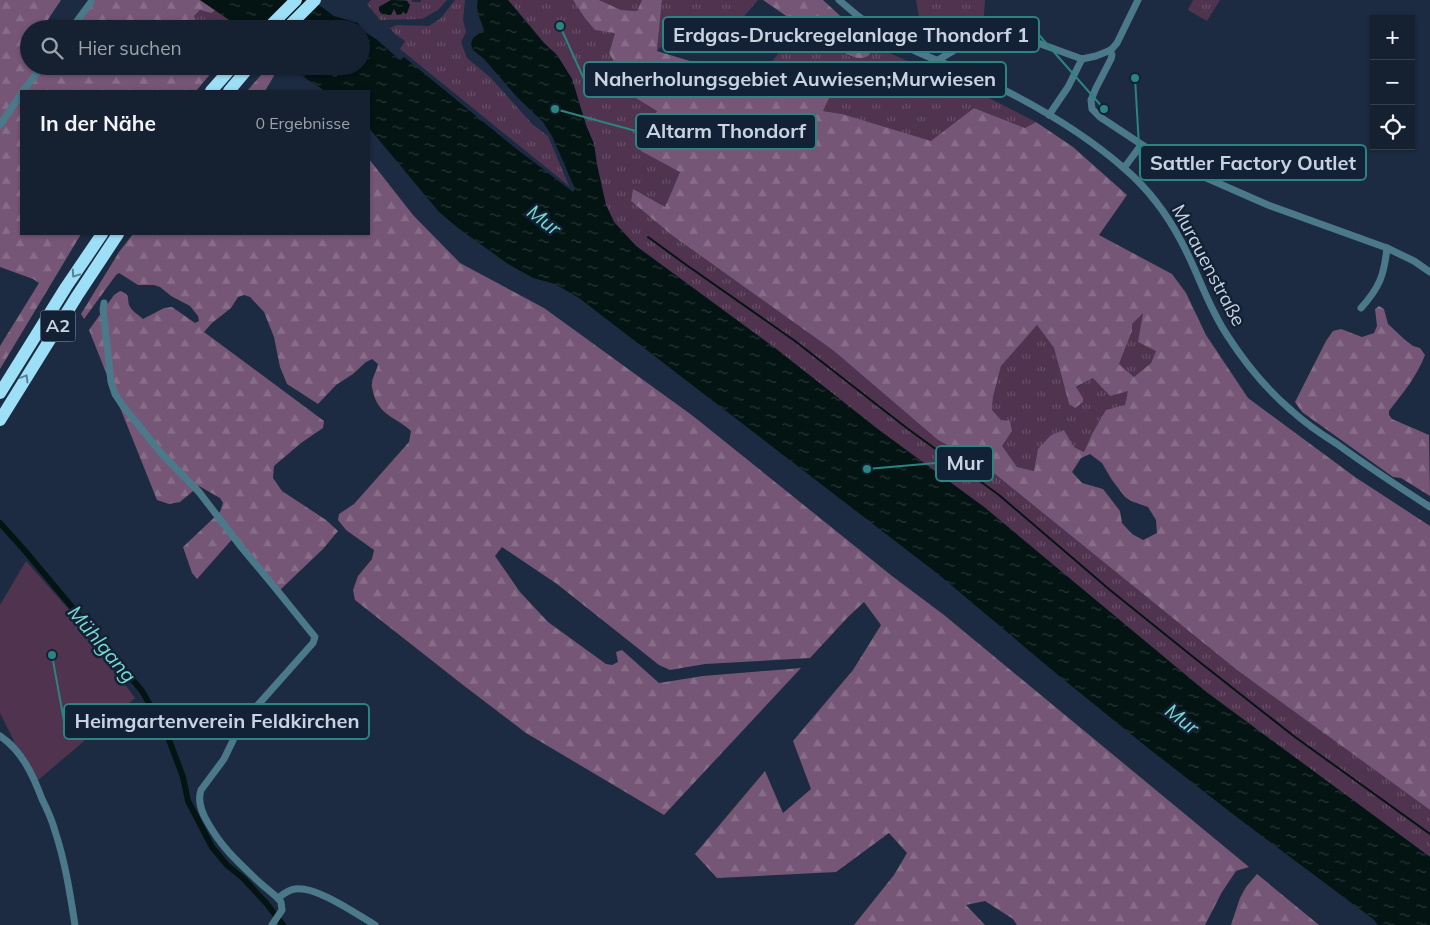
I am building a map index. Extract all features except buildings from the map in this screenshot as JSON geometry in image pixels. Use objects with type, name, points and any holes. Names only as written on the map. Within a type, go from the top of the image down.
[{"type":"highway","points":[[276,20],[296,0]]},
{"type":"highway","points":[[295,20],[315,0]]},
{"type":"highway","points":[[212,90],[225,75]]},
{"type":"highway","points":[[229,90],[242,75]]},
{"type":"highway","name":"A2","points":[[0,393],[66,287],[101,235]]},
{"type":"highway","name":"A2","points":[[0,420],[76,296],[117,235]]},
{"type":"street","name":"Murauenstraße","points":[[839,0],[880,32],[905,46],[986,82],[1049,115],[1083,137],[1124,168],[1148,192],[1169,220],[1182,242],[1216,318],[1257,376],[1286,406],[1307,423],[1357,459],[1430,507]]},
{"type":"street","points":[[938,60],[986,33],[1005,31],[1082,59],[1096,56],[1110,50],[1117,43],[1138,0]]},
{"type":"street","points":[[78,20],[91,2]]},
{"type":"street","points":[[1110,50],[1111,60],[1091,100],[1093,111],[1100,118],[1153,152],[1195,173],[1259,201],[1387,248],[1414,261],[1430,272]]},
{"type":"street","points":[[1049,115],[1068,87],[1082,59]]},
{"type":"street","points":[[24,90],[35,75]]},
{"type":"street","points":[[0,124],[20,96]]},
{"type":"street","points":[[1124,168],[1142,145]]},
{"type":"street","points":[[1360,308],[1371,297],[1380,283],[1385,266],[1387,248]]},
{"type":"street","points":[[104,303],[103,310],[111,382],[115,394],[161,453],[199,492],[315,637],[313,643],[241,724],[224,759],[199,795],[202,811],[220,843],[231,856],[278,898],[282,906],[280,914],[273,923]]},
{"type":"street","points":[[0,736],[21,756],[32,773],[55,830],[63,858],[75,925]]},
{"type":"street","points":[[278,898],[296,889],[309,891],[333,900],[375,925]]},
{"type":"green space","points":[[0,0],[61,0],[48,20],[20,20],[20,75],[209,75],[197,90],[20,90],[20,235],[80,235],[0,369],[0,346],[39,283],[0,267]]},
{"type":"green space","points":[[90,0],[200,0],[216,10],[211,13],[200,10],[194,16],[196,20],[76,20]]},
{"type":"green space","points":[[371,0],[391,0],[379,7],[381,14],[391,15],[393,9],[403,11],[406,0],[421,2],[421,0],[447,0],[438,10],[422,19],[380,20],[367,4]]},
{"type":"green space","points":[[455,0],[465,0],[463,20],[466,32],[461,42],[467,58],[491,78],[532,124],[548,136],[569,186],[400,49],[405,41],[390,28],[397,25],[429,26],[441,18]]},
{"type":"green space","points":[[508,0],[573,0],[584,17],[615,33],[609,53],[619,71],[624,91],[657,111],[639,142],[680,172],[665,207],[633,190],[631,201],[673,236],[834,351],[938,440],[985,466],[1237,670],[1430,810],[1430,857],[1205,691],[984,507],[879,430],[775,348],[636,246],[614,222],[606,205],[594,144],[586,126],[572,79],[557,55],[544,43]]},
{"type":"green space","points":[[573,0],[599,0],[621,10],[637,11],[642,0],[662,0],[657,51],[749,79],[788,65],[835,85],[823,111],[842,114],[931,141],[974,108],[1025,128],[1036,122],[1073,147],[1127,195],[1099,235],[1172,274],[1186,293],[1206,335],[1248,398],[1355,477],[1430,526],[1430,810],[1237,670],[985,466],[938,440],[834,351],[673,236],[631,201],[633,189],[665,207],[680,172],[641,151],[639,142],[657,111],[624,91],[619,71],[609,53],[615,33],[595,30]],"holes":[[[1143,313],[1138,342],[1156,351],[1151,363],[1134,377],[1119,364],[1132,331],[1132,324]],[[1037,325],[1054,348],[1069,404],[1075,408],[1083,402],[1083,398],[1076,387],[1093,378],[1110,396],[1128,391],[1125,405],[1106,410],[1084,452],[1074,447],[1064,430],[1051,435],[1038,449],[1034,471],[1017,467],[1002,446],[1012,431],[1010,421],[1001,420],[992,410],[993,397],[1001,366]],[[1090,454],[1102,463],[1125,497],[1148,507],[1156,520],[1157,533],[1143,540],[1132,534],[1122,523],[1120,511],[1103,489],[1082,483],[1072,472],[1081,458]]]},
{"type":"green space","points":[[599,0],[642,0],[637,11],[621,10]]},
{"type":"green space","points":[[662,0],[758,0],[714,51],[672,37],[657,51]]},
{"type":"green space","points":[[763,0],[823,0],[874,47],[870,54],[860,58],[848,55],[836,48],[816,41],[791,36],[795,22]]},
{"type":"green space","points":[[916,0],[985,0],[983,28],[979,32],[960,40],[939,40],[922,34]]},
{"type":"green space","points":[[1193,0],[1220,0],[1207,21],[1188,10]]},
{"type":"green space","points":[[200,10],[211,13],[216,10],[230,20],[196,20],[194,16]]},
{"type":"green space","points":[[791,36],[829,45],[851,57],[871,54],[874,47],[979,93],[1036,122],[1025,128],[974,108],[931,142],[842,114],[823,111],[763,74]]},
{"type":"green space","points":[[261,75],[274,75],[266,90],[248,90]]},
{"type":"green space","points":[[370,160],[413,215],[460,263],[544,308],[693,416],[892,576],[944,615],[1249,867],[1236,871],[1222,892],[1205,925],[1017,925],[1013,919],[985,901],[966,905],[985,925],[854,925],[894,875],[907,853],[889,833],[836,872],[717,878],[695,854],[765,771],[783,813],[811,789],[793,741],[853,670],[881,625],[864,602],[810,658],[705,664],[670,670],[659,665],[557,584],[502,547],[495,556],[520,592],[548,622],[606,664],[612,665],[618,662],[616,652],[622,650],[659,683],[703,676],[801,668],[664,815],[526,733],[355,600],[353,590],[358,576],[372,559],[374,550],[346,530],[338,520],[339,514],[354,504],[409,442],[411,431],[388,415],[379,406],[372,385],[378,364],[372,359],[336,385],[318,404],[287,384],[280,367],[274,337],[264,312],[250,297],[244,295],[238,297],[231,308],[204,332],[324,421],[323,428],[301,443],[274,466],[273,478],[282,491],[326,520],[338,531],[323,549],[280,590],[235,536],[197,579],[192,573],[183,547],[220,512],[223,503],[220,498],[199,486],[180,502],[169,504],[157,500],[89,330],[114,295],[120,291],[126,294],[130,307],[143,319],[164,308],[172,307],[195,323],[199,321],[198,316],[190,306],[171,296],[160,287],[138,285],[119,273],[84,319],[81,314],[119,252],[132,235],[370,235]]},
{"type":"green space","points":[[1379,306],[1384,309],[1388,324],[1413,346],[1420,348],[1425,355],[1414,377],[1389,411],[1389,415],[1392,419],[1429,435],[1430,496],[1401,478],[1393,477],[1302,412],[1295,402],[1333,331],[1341,329],[1362,337],[1374,333],[1377,326],[1375,309]]},
{"type":"green space","points":[[1143,312],[1142,325],[1156,351],[1151,363],[1134,377],[1119,364],[1132,331],[1132,324]]},
{"type":"green space","points":[[1037,325],[1054,348],[1069,404],[1083,398],[1076,388],[1093,378],[1128,391],[1125,405],[1092,434],[1084,452],[1074,447],[1064,430],[1051,435],[1034,471],[1017,467],[1001,446],[1012,431],[992,411],[993,397],[1001,366]]},
{"type":"green space","points":[[26,561],[72,613],[135,698],[37,781],[12,743],[14,741],[0,713],[0,605]]},
{"type":"green space","points":[[1257,874],[1319,925],[1231,925],[1240,898]]},
{"type":"water","name":"Mur","points":[[200,0],[312,0],[334,16],[348,20],[229,20]]},
{"type":"water","points":[[391,0],[407,1],[410,5],[407,13],[405,14],[403,11],[402,14],[397,15],[394,9],[391,15],[381,14],[379,7]]},
{"type":"water","name":"Mur","points":[[478,0],[508,0],[544,43],[557,55],[572,79],[594,144],[606,205],[614,222],[636,246],[775,348],[879,430],[984,507],[1205,691],[1430,857],[1430,925],[1378,925],[1373,919],[1148,748],[938,574],[579,298],[555,284],[533,278],[508,264],[458,228],[439,212],[370,129],[370,90],[323,90],[301,75],[370,75],[370,35],[400,60],[404,57],[514,147],[573,192],[575,189],[552,136],[543,122],[517,97],[484,59],[473,50],[471,44],[473,38],[484,30],[478,12]]},
{"type":"waterway","points":[[648,237],[795,341],[908,429],[999,495],[1110,590],[1197,660],[1295,737],[1430,834]]},
{"type":"waterway","name":"Mühlgang","points":[[0,523],[142,691],[168,737],[183,777],[188,801],[212,847],[227,865],[244,879],[267,904],[283,925]]},
{"type":"place","name":"Naherholungsgebiet Auwiesen;Murwiesen","points":[[560,26]]},
{"type":"place","name":"Sattler Factory Outlet","points":[[1135,78]]},
{"type":"place","name":"Altarm Thondorf","points":[[555,109]]},
{"type":"place","name":"Erdgas-Druckregelanlage Thondorf 1","points":[[1104,109]]},
{"type":"place","name":"Mur","points":[[867,469]]},
{"type":"place","name":"Heimgartenverein Feldkirchen","points":[[52,655]]}]
